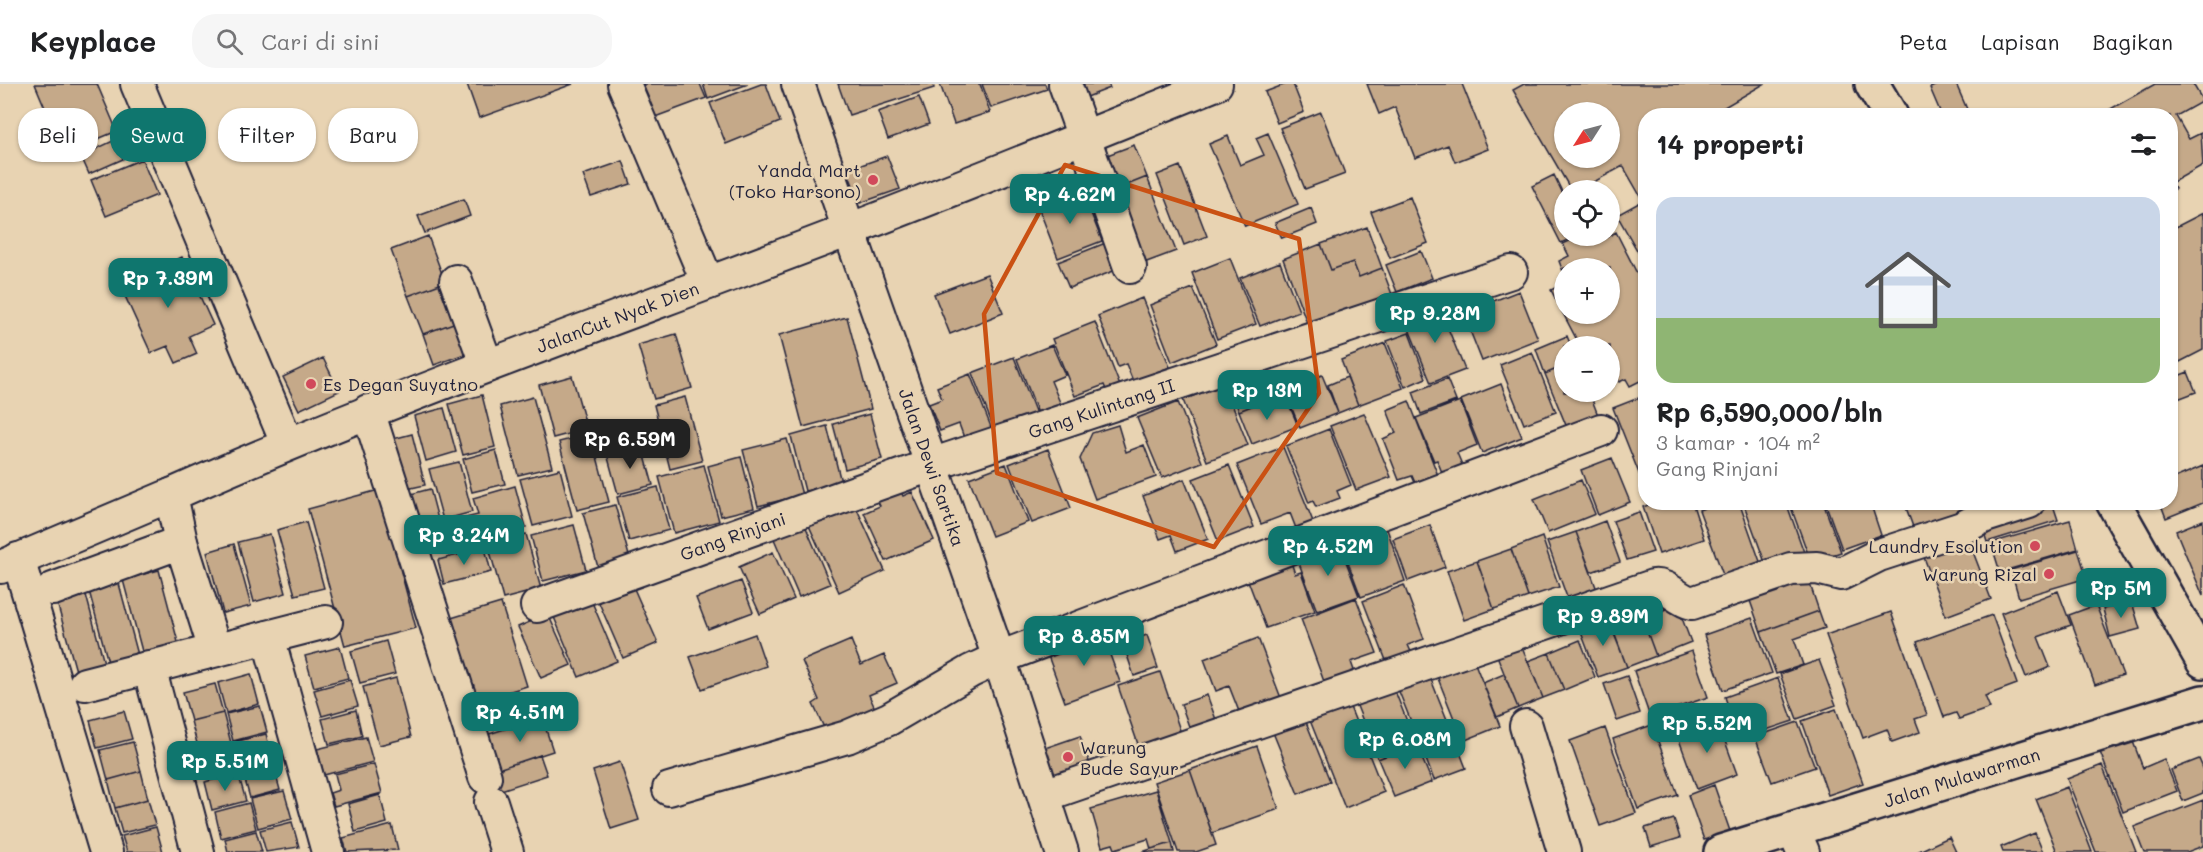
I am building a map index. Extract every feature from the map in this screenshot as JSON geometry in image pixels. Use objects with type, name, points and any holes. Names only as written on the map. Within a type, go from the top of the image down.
[{"type":"street","points":[[137,84],[286,443]]},
{"type":"street","points":[[624,84],[708,283]]},
{"type":"street","name":"Jalan Dewi Sartika","points":[[798,84],[999,658],[1062,852]]},
{"type":"street","points":[[1065,84],[1130,267]]},
{"type":"street","name":"JalanCut Nyak Dien","points":[[9,563],[171,495],[286,443],[849,230],[1216,84]]},
{"type":"street","points":[[1872,84],[1886,108]]},
{"type":"street","name":"Gang Kulintang II","points":[[931,465],[1511,272]]},
{"type":"street","points":[[456,281],[487,366]]},
{"type":"street","points":[[368,411],[507,852]]},
{"type":"street","points":[[669,789],[847,738],[889,719],[999,658],[1601,430]]},
{"type":"street","name":"Gang Rinjani","points":[[537,606],[931,465]]},
{"type":"street","points":[[171,495],[181,542],[215,650]]},
{"type":"street","points":[[1045,795],[1653,586],[1664,587],[1684,602],[1692,603],[1791,569],[1817,568],[1841,574],[1879,555],[1962,528],[1985,516],[2004,510]]},
{"type":"street","points":[[2118,510],[2203,661]]},
{"type":"street","points":[[53,589],[181,542]]},
{"type":"street","points":[[9,563],[106,852]]},
{"type":"street","points":[[85,684],[326,622]]},
{"type":"street","points":[[267,637],[328,852]]},
{"type":"street","points":[[149,667],[198,852]]},
{"type":"street","name":"Jalan Mulawarman","points":[[1720,852],[1798,841],[2203,702]]},
{"type":"street","points":[[1526,726],[1564,852]]},
{"type":"highlighted area","points":[[1065,165],[1299,239],[1319,393],[1214,547],[997,473],[984,314]]},
{"type":"building","points":[[35,84],[97,84],[110,115],[110,134],[98,139],[98,108],[45,108]]},
{"type":"building","points":[[467,84],[573,84],[479,118]]},
{"type":"building","points":[[642,84],[700,84],[706,98],[655,117]]},
{"type":"building","points":[[703,84],[748,84],[708,99]]},
{"type":"building","points":[[766,84],[780,122],[726,144],[710,103]]},
{"type":"building","points":[[838,84],[933,84],[934,88],[849,115]]},
{"type":"building","points":[[940,84],[980,84],[990,112],[954,124]]},
{"type":"building","points":[[982,84],[1045,84],[1047,89],[991,108]]},
{"type":"building","points":[[1076,84],[1108,84],[1110,88],[1082,99]]},
{"type":"building","points":[[1286,84],[1293,84],[1304,112],[1277,123],[1265,92]]},
{"type":"building","points":[[1367,84],[1462,84],[1488,149],[1455,162],[1448,145],[1415,158],[1395,107],[1379,114]]},
{"type":"building","points":[[1524,84],[1764,84],[1723,108],[1638,108],[1638,192],[1623,166],[1620,168],[1620,102],[1554,102],[1554,161],[1513,90]]},
{"type":"building","points":[[1939,84],[1956,84],[1966,108],[1939,108],[1930,88]]},
{"type":"building","points":[[2155,84],[2193,84],[2203,101],[2178,115],[2178,108],[2112,108]]},
{"type":"building","points":[[919,97],[929,124],[888,139],[878,112]]},
{"type":"building","points":[[1321,112],[1345,174],[1305,189],[1280,128]]},
{"type":"building","points":[[2178,120],[2189,139],[2201,133],[2203,165],[2178,179]]},
{"type":"building","points":[[1268,133],[1298,204],[1245,226],[1209,144],[1228,136],[1240,165],[1264,155],[1256,138]]},
{"type":"building","points":[[110,142],[110,162],[116,162],[89,174],[84,162],[98,162],[98,148]]},
{"type":"building","points":[[1134,145],[1147,177],[1107,193],[1094,160]]},
{"type":"building","name":"Yanda Mart (Toko Harsono)","points":[[887,156],[900,189],[860,203],[847,170]]},
{"type":"building","points":[[623,161],[631,184],[591,197],[583,175]]},
{"type":"building","points":[[135,162],[143,162],[157,195],[106,216],[91,180]]},
{"type":"building","points":[[1180,166],[1207,236],[1184,245],[1157,175]]},
{"type":"building","points":[[1558,168],[1619,168],[1597,180],[1565,180]]},
{"type":"building","points":[[1554,175],[1556,180],[1554,180],[1554,229],[1532,186]]},
{"type":"building","points":[[1147,177],[1176,251],[1136,266],[1107,193]]},
{"type":"building","points":[[1083,193],[1102,241],[1058,258],[1039,209]]},
{"type":"building","points":[[1410,197],[1428,243],[1390,258],[1371,212]]},
{"type":"building","points":[[464,199],[470,216],[425,233],[418,216]]},
{"type":"building","points":[[1638,203],[1638,252],[1620,220],[1620,213]]},
{"type":"building","points":[[1311,208],[1317,224],[1282,238],[1275,223]]},
{"type":"building","points":[[2203,213],[2203,350],[2178,363],[2178,226]]},
{"type":"building","points":[[1367,227],[1382,268],[1359,277],[1353,262],[1331,270],[1321,244]]},
{"type":"building","points":[[428,236],[445,282],[408,296],[391,250]]},
{"type":"building","points":[[1113,240],[1124,267],[1069,288],[1058,262]]},
{"type":"building","points":[[1620,240],[1638,275],[1638,382],[1630,386],[1626,379],[1620,382],[1620,336],[1575,336],[1569,324],[1620,324],[1620,258],[1565,258],[1569,256],[1564,246],[1620,246]]},
{"type":"building","points":[[1321,244],[1331,270],[1353,262],[1359,277],[1382,268],[1393,297],[1309,328],[1283,259]]},
{"type":"building","points":[[1421,251],[1432,278],[1397,292],[1386,265]]},
{"type":"building","points":[[182,257],[213,325],[189,336],[197,354],[176,363],[168,346],[151,353],[120,285]]},
{"type":"building","points":[[1230,258],[1256,324],[1217,339],[1192,273]]},
{"type":"building","points":[[1280,262],[1299,311],[1260,326],[1240,278]]},
{"type":"building","points":[[987,274],[1003,313],[950,334],[934,294]]},
{"type":"building","points":[[445,282],[459,321],[423,334],[408,296]]},
{"type":"building","points":[[1193,288],[1216,344],[1172,362],[1150,305]]},
{"type":"building","points":[[1519,291],[1538,339],[1482,361],[1463,313]]},
{"type":"building","points":[[1142,298],[1170,367],[1133,381],[1126,364],[1118,367],[1098,316]]},
{"type":"building","points":[[1439,306],[1465,370],[1431,383],[1405,319]]},
{"type":"building","points":[[847,317],[871,409],[803,427],[779,335]]},
{"type":"building","points":[[459,321],[470,352],[434,365],[423,334]]},
{"type":"building","points":[[1095,322],[1122,391],[1109,397],[1104,385],[1075,396],[1052,339]]},
{"type":"building","points":[[1409,333],[1426,378],[1405,387],[1387,341]]},
{"type":"building","points":[[676,334],[692,388],[654,399],[638,345]]},
{"type":"building","points":[[1554,341],[1554,370],[1545,374],[1536,349]]},
{"type":"building","points":[[1385,343],[1403,388],[1358,405],[1341,360]]},
{"type":"building","points":[[1052,345],[1065,375],[1051,381],[1064,412],[1041,421],[1017,359]]},
{"type":"building","points":[[1532,352],[1556,412],[1524,424],[1500,365]]},
{"type":"building","points":[[1014,357],[1038,419],[997,436],[972,373]]},
{"type":"building","name":"Es Degan Suyatno","points":[[323,358],[339,391],[299,410],[283,377]]},
{"type":"building","points":[[1251,370],[1264,401],[1239,411],[1226,380]]},
{"type":"building","points":[[1554,370],[1554,396],[1545,374]]},
{"type":"building","points":[[2188,372],[2196,392],[2178,399],[2178,376]]},
{"type":"building","points":[[970,374],[993,432],[966,443],[959,424],[940,431],[929,404],[942,399],[937,387]]},
{"type":"building","points":[[1322,375],[1338,413],[1300,428],[1284,389]]},
{"type":"building","points":[[572,376],[587,429],[553,438],[539,385]]},
{"type":"building","points":[[1347,377],[1358,405],[1338,413],[1328,385]]},
{"type":"building","points":[[1447,379],[1456,401],[1421,414],[1413,392]]},
{"type":"building","points":[[1224,384],[1248,445],[1207,461],[1183,400]]},
{"type":"building","points":[[1501,384],[1522,437],[1482,453],[1461,400]]},
{"type":"building","points":[[482,395],[495,447],[463,455],[449,404]]},
{"type":"building","points":[[533,397],[552,467],[518,475],[500,406]]},
{"type":"building","points":[[685,397],[702,461],[670,469],[654,405]]},
{"type":"building","points":[[1638,398],[1638,471],[1613,408]]},
{"type":"building","points":[[1264,401],[1267,411],[1288,402],[1298,426],[1252,444],[1239,411]]},
{"type":"building","points":[[1409,401],[1439,478],[1417,487],[1412,476],[1399,480],[1383,439],[1396,433],[1387,410]]},
{"type":"building","points":[[1460,401],[1477,445],[1457,453],[1463,467],[1443,475],[1437,460],[1434,461],[1416,418]]},
{"type":"building","points":[[1178,402],[1202,462],[1162,478],[1137,418]]},
{"type":"building","points":[[1556,402],[1593,402],[1601,423],[1570,435]]},
{"type":"building","points":[[444,408],[456,452],[426,461],[414,416]]},
{"type":"building","points":[[1364,413],[1391,477],[1356,490],[1330,426]]},
{"type":"building","points":[[870,414],[882,459],[845,469],[833,424]]},
{"type":"building","points":[[1118,425],[1126,452],[1144,445],[1156,477],[1095,499],[1080,459],[1092,433]]},
{"type":"building","points":[[827,426],[841,482],[805,491],[791,436]]},
{"type":"building","points":[[1329,429],[1351,485],[1337,491],[1340,498],[1316,507],[1313,501],[1309,503],[1286,446]]},
{"type":"building","points":[[412,434],[425,485],[402,490],[389,440]]},
{"type":"building","points":[[591,434],[609,502],[577,510],[559,442]]},
{"type":"building","points":[[787,439],[802,495],[758,506],[743,450]]},
{"type":"building","points":[[642,445],[653,485],[618,494],[607,454]]},
{"type":"building","points":[[1283,447],[1314,524],[1297,531],[1290,513],[1261,524],[1237,465]]},
{"type":"building","points":[[1048,449],[1071,508],[1032,523],[1009,464]]},
{"type":"building","points":[[496,450],[505,484],[472,492],[463,459]]},
{"type":"building","points":[[741,457],[754,508],[721,516],[708,466]]},
{"type":"building","points":[[1612,458],[1630,502],[1598,515],[1581,470]]},
{"type":"building","points":[[459,462],[472,512],[443,520],[429,469]]},
{"type":"building","points":[[1006,464],[1028,522],[992,536],[969,478]]},
{"type":"building","points":[[704,465],[719,521],[674,533],[659,477]]},
{"type":"building","points":[[1229,465],[1254,527],[1218,541],[1193,479]]},
{"type":"building","points":[[2203,466],[2203,503],[2166,518],[2163,510],[2178,510],[2178,477]]},
{"type":"building","points":[[560,469],[572,516],[533,526],[520,479]]},
{"type":"building","points":[[1184,479],[1208,539],[1177,551],[1171,535],[1160,539],[1143,496]]},
{"type":"building","points":[[1581,480],[1595,514],[1548,533],[1534,499]]},
{"type":"building","points":[[515,486],[526,527],[471,542],[465,518],[478,515],[473,498]]},
{"type":"building","points":[[658,487],[669,530],[629,541],[617,497]]},
{"type":"building","points":[[899,488],[903,496],[912,492],[934,540],[886,561],[864,513],[880,506],[876,498]]},
{"type":"building","points":[[430,489],[445,546],[421,552],[407,495]]},
{"type":"building","points":[[379,490],[416,628],[345,646],[308,509]]},
{"type":"building","points":[[852,498],[885,571],[839,592],[806,519]]},
{"type":"building","points":[[615,505],[631,563],[599,571],[583,513]]},
{"type":"building","points":[[1644,510],[1695,510],[1704,539],[1659,554]]},
{"type":"building","points":[[1699,510],[1742,510],[1763,570],[1726,583]]},
{"type":"building","points":[[1746,510],[1789,510],[1805,555],[1767,568]]},
{"type":"building","points":[[1792,510],[1826,510],[1841,552],[1811,562]]},
{"type":"building","points":[[1828,510],[1873,510],[1881,535],[1842,549]]},
{"type":"building","points":[[1907,510],[1989,510],[1917,538]]},
{"type":"building","points":[[2011,510],[2055,510],[2058,520],[1987,542],[1980,520]]},
{"type":"building","points":[[1639,512],[1653,552],[1627,560],[1613,521]]},
{"type":"building","points":[[802,518],[830,584],[799,597],[771,532]]},
{"type":"building","name":"Laundry Esolution","points":[[2070,520],[2078,549],[2000,572],[1991,543]]},
{"type":"building","points":[[2203,520],[2203,596],[2176,531]]},
{"type":"building","points":[[1605,521],[1620,562],[1591,572],[1576,532]]},
{"type":"building","points":[[306,522],[324,588],[295,595],[277,530]]},
{"type":"building","points":[[574,525],[586,570],[543,581],[531,536]]},
{"type":"building","points":[[1430,525],[1445,567],[1408,581],[1393,539]]},
{"type":"building","points":[[1387,529],[1405,581],[1361,597],[1346,557],[1356,554],[1351,543]]},
{"type":"building","points":[[1576,532],[1597,590],[1568,600],[1547,542]]},
{"type":"building","points":[[270,534],[286,593],[254,602],[238,542]]},
{"type":"building","points":[[526,534],[541,589],[503,599],[488,544]]},
{"type":"building","points":[[1967,536],[1991,599],[1946,616],[1922,552]]},
{"type":"building","points":[[1542,537],[1559,587],[1528,597],[1511,549]]},
{"type":"building","points":[[1339,543],[1359,596],[1317,611],[1297,558]]},
{"type":"building","points":[[234,544],[251,606],[223,613],[207,552]]},
{"type":"building","points":[[485,548],[491,572],[444,584],[438,560]]},
{"type":"building","points":[[1511,549],[1528,597],[1494,609],[1477,561]]},
{"type":"building","name":"Warung Rizal","points":[[2078,550],[2087,578],[2019,598],[2011,570]]},
{"type":"building","points":[[773,552],[794,599],[760,614],[739,567]]},
{"type":"building","points":[[1477,561],[1494,609],[1464,620],[1447,571]]},
{"type":"building","points":[[1291,562],[1295,574],[1301,572],[1315,611],[1266,628],[1247,578]]},
{"type":"building","points":[[159,570],[179,646],[143,655],[123,580]]},
{"type":"building","points":[[628,575],[658,643],[623,658],[593,589]]},
{"type":"building","points":[[1807,575],[1819,611],[1761,632],[1748,595]]},
{"type":"building","points":[[118,580],[138,655],[108,662],[88,587]]},
{"type":"building","points":[[741,581],[753,612],[708,629],[696,598]]},
{"type":"building","points":[[1404,585],[1424,639],[1408,645],[1412,654],[1387,663],[1363,601]]},
{"type":"building","points":[[85,591],[104,663],[76,671],[56,599]]},
{"type":"building","points":[[2058,591],[2071,625],[2038,637],[2050,667],[2026,677],[2001,613]]},
{"type":"building","points":[[589,595],[617,661],[579,677],[551,610]]},
{"type":"building","points":[[1356,598],[1377,653],[1351,662],[1356,676],[1326,687],[1301,619]]},
{"type":"building","points":[[2132,602],[2140,629],[2110,637],[2103,609]]},
{"type":"building","points":[[501,603],[527,686],[476,702],[438,622]]},
{"type":"building","points":[[1677,605],[1691,642],[1656,656],[1642,618]]},
{"type":"building","points":[[2096,605],[2123,675],[2095,685],[2069,615]]},
{"type":"building","points":[[1819,611],[1825,628],[1794,639],[1803,665],[1776,674],[1761,632]]},
{"type":"building","points":[[1891,612],[1927,715],[1915,719],[1920,732],[1892,742],[1887,729],[1863,738],[1826,635]]},
{"type":"building","points":[[548,614],[571,665],[541,678],[518,627]]},
{"type":"building","points":[[1992,615],[2017,684],[1985,696],[1990,708],[1959,719],[1956,713],[1944,717],[1917,642]]},
{"type":"building","points":[[1607,616],[1627,667],[1598,677],[1579,627]]},
{"type":"building","points":[[1642,618],[1656,656],[1627,667],[1613,630]]},
{"type":"building","points":[[1752,618],[1772,673],[1723,690],[1704,635]]},
{"type":"building","points":[[1102,633],[1120,682],[1065,702],[1047,653]]},
{"type":"building","points":[[755,634],[766,666],[702,689],[690,657]]},
{"type":"building","points":[[1147,635],[1158,668],[1134,676],[1123,643]]},
{"type":"building","points":[[1258,638],[1281,698],[1240,714],[1229,686],[1216,691],[1204,659]]},
{"type":"building","points":[[851,640],[861,665],[884,655],[897,683],[869,695],[877,713],[827,734],[813,704],[819,700],[802,661]]},
{"type":"building","points":[[1580,640],[1595,677],[1564,690],[1549,653]]},
{"type":"building","points":[[386,641],[395,674],[360,683],[351,651]]},
{"type":"building","points":[[1520,643],[1543,698],[1518,708],[1496,653]]},
{"type":"building","points":[[340,647],[348,678],[314,687],[305,656]]},
{"type":"building","points":[[1692,651],[1708,697],[1650,717],[1634,671]]},
{"type":"building","points":[[1549,653],[1564,690],[1543,698],[1528,661]]},
{"type":"building","points":[[1472,656],[1500,726],[1463,741],[1435,671]]},
{"type":"building","points":[[1819,660],[1836,705],[1797,719],[1780,674]]},
{"type":"building","points":[[1160,672],[1183,739],[1141,753],[1118,686]]},
{"type":"building","points":[[251,674],[259,704],[226,713],[218,683]]},
{"type":"building","points":[[1504,674],[1518,708],[1497,717],[1483,683]]},
{"type":"building","points":[[1627,676],[1640,713],[1617,721],[1604,684]]},
{"type":"building","points":[[1430,677],[1454,737],[1422,749],[1398,689]]},
{"type":"building","points":[[396,678],[411,737],[379,745],[363,687]]},
{"type":"building","points":[[1778,678],[1793,721],[1739,739],[1725,697]]},
{"type":"building","points":[[350,680],[358,706],[322,716],[314,690]]},
{"type":"building","points":[[215,684],[223,713],[191,721],[183,692]]},
{"type":"building","points":[[1393,686],[1416,744],[1378,759],[1355,701]]},
{"type":"building","points":[[1207,695],[1218,725],[1192,735],[1181,704]]},
{"type":"building","points":[[1348,702],[1384,792],[1345,808],[1309,718]]},
{"type":"building","points":[[260,706],[267,732],[233,741],[226,714]]},
{"type":"building","points":[[1836,709],[1863,783],[1828,795],[1802,721]]},
{"type":"building","points":[[356,710],[362,736],[329,744],[322,719]]},
{"type":"building","points":[[124,711],[132,739],[97,748],[90,720]]},
{"type":"building","points":[[223,713],[231,743],[199,751],[191,721]]},
{"type":"building","points":[[542,717],[553,751],[498,769],[486,735]]},
{"type":"building","points":[[1304,717],[1330,781],[1298,794],[1272,730]]},
{"type":"building","points":[[1717,719],[1737,774],[1697,789],[1677,734]]},
{"type":"building","points":[[1798,722],[1815,767],[1772,782],[1755,737]]},
{"type":"building","points":[[1652,725],[1678,795],[1638,809],[1613,739]]},
{"type":"building","points":[[1605,728],[1636,813],[1600,826],[1570,741]]},
{"type":"building","points":[[266,734],[273,762],[242,770],[235,742]]},
{"type":"building","name":"Warung Bude Sayur","points":[[1080,736],[1091,767],[1055,779],[1045,748]]},
{"type":"building","points":[[366,737],[373,762],[324,775],[317,749]]},
{"type":"building","points":[[1454,737],[1466,768],[1434,780],[1422,749]]},
{"type":"building","points":[[2132,739],[2143,768],[2164,759],[2177,791],[2123,812],[2100,752]]},
{"type":"building","points":[[133,742],[141,771],[108,780],[100,750]]},
{"type":"building","points":[[231,744],[238,771],[207,779],[201,752]]},
{"type":"building","points":[[1416,744],[1432,782],[1394,797],[1378,759]]},
{"type":"building","points":[[1257,746],[1279,809],[1212,833],[1190,770]]},
{"type":"building","points":[[540,755],[547,775],[492,793],[486,773]]},
{"type":"building","points":[[2199,759],[2203,768],[2203,793],[2183,801],[2171,770]]},
{"type":"building","points":[[620,762],[639,820],[611,829],[593,771]]},
{"type":"building","points":[[374,764],[382,793],[334,806],[330,793],[339,790],[335,774]]},
{"type":"building","points":[[273,765],[280,790],[250,798],[243,773]]},
{"type":"building","points":[[2102,765],[2136,852],[2096,852],[2067,779]]},
{"type":"building","points":[[1190,770],[1216,845],[1196,852],[1178,852],[1154,782]]},
{"type":"building","points":[[141,771],[148,799],[115,808],[108,780]]},
{"type":"building","points":[[238,773],[246,801],[212,810],[205,782]]},
{"type":"building","points":[[1714,785],[1730,831],[1704,840],[1688,795]]},
{"type":"building","points":[[2067,787],[2092,852],[2057,852],[2036,799]]},
{"type":"building","points":[[1156,790],[1172,843],[1151,849],[1148,839],[1115,849],[1113,844],[1102,847],[1091,809]]},
{"type":"building","points":[[284,791],[292,819],[258,828],[250,799]]},
{"type":"building","points":[[380,795],[387,823],[355,832],[348,804]]},
{"type":"building","points":[[148,799],[155,825],[122,833],[115,808]]},
{"type":"building","points":[[2203,800],[2203,846],[2187,852],[2144,852],[2134,827]]},
{"type":"building","points":[[249,803],[256,829],[221,838],[215,812]]},
{"type":"building","points":[[1674,819],[1680,838],[1651,847],[1645,828]]},
{"type":"building","points":[[292,822],[299,847],[266,852],[260,830]]},
{"type":"building","points":[[392,825],[398,850],[347,852],[343,838]]},
{"type":"building","points":[[156,827],[163,852],[127,852],[122,836]]},
{"type":"building","points":[[256,831],[262,852],[228,852],[225,839]]},
{"type":"building","points":[[2035,833],[2043,852],[2003,852],[2001,847]]},
{"type":"building","points":[[1949,837],[1956,852],[1917,852]]},
{"type":"building","points":[[1172,843],[1174,852],[1142,852],[1151,849]]},
{"type":"place","name":"Yanda Mart (Toko Harsono)","points":[[873,180]]},
{"type":"place","name":"Es Degan Suyatno","points":[[311,384]]},
{"type":"place","name":"Laundry Esolution","points":[[2035,546]]},
{"type":"place","name":"Warung Rizal","points":[[2049,574]]},
{"type":"place","name":"Warung Bude Sayur","points":[[1068,757]]}]
